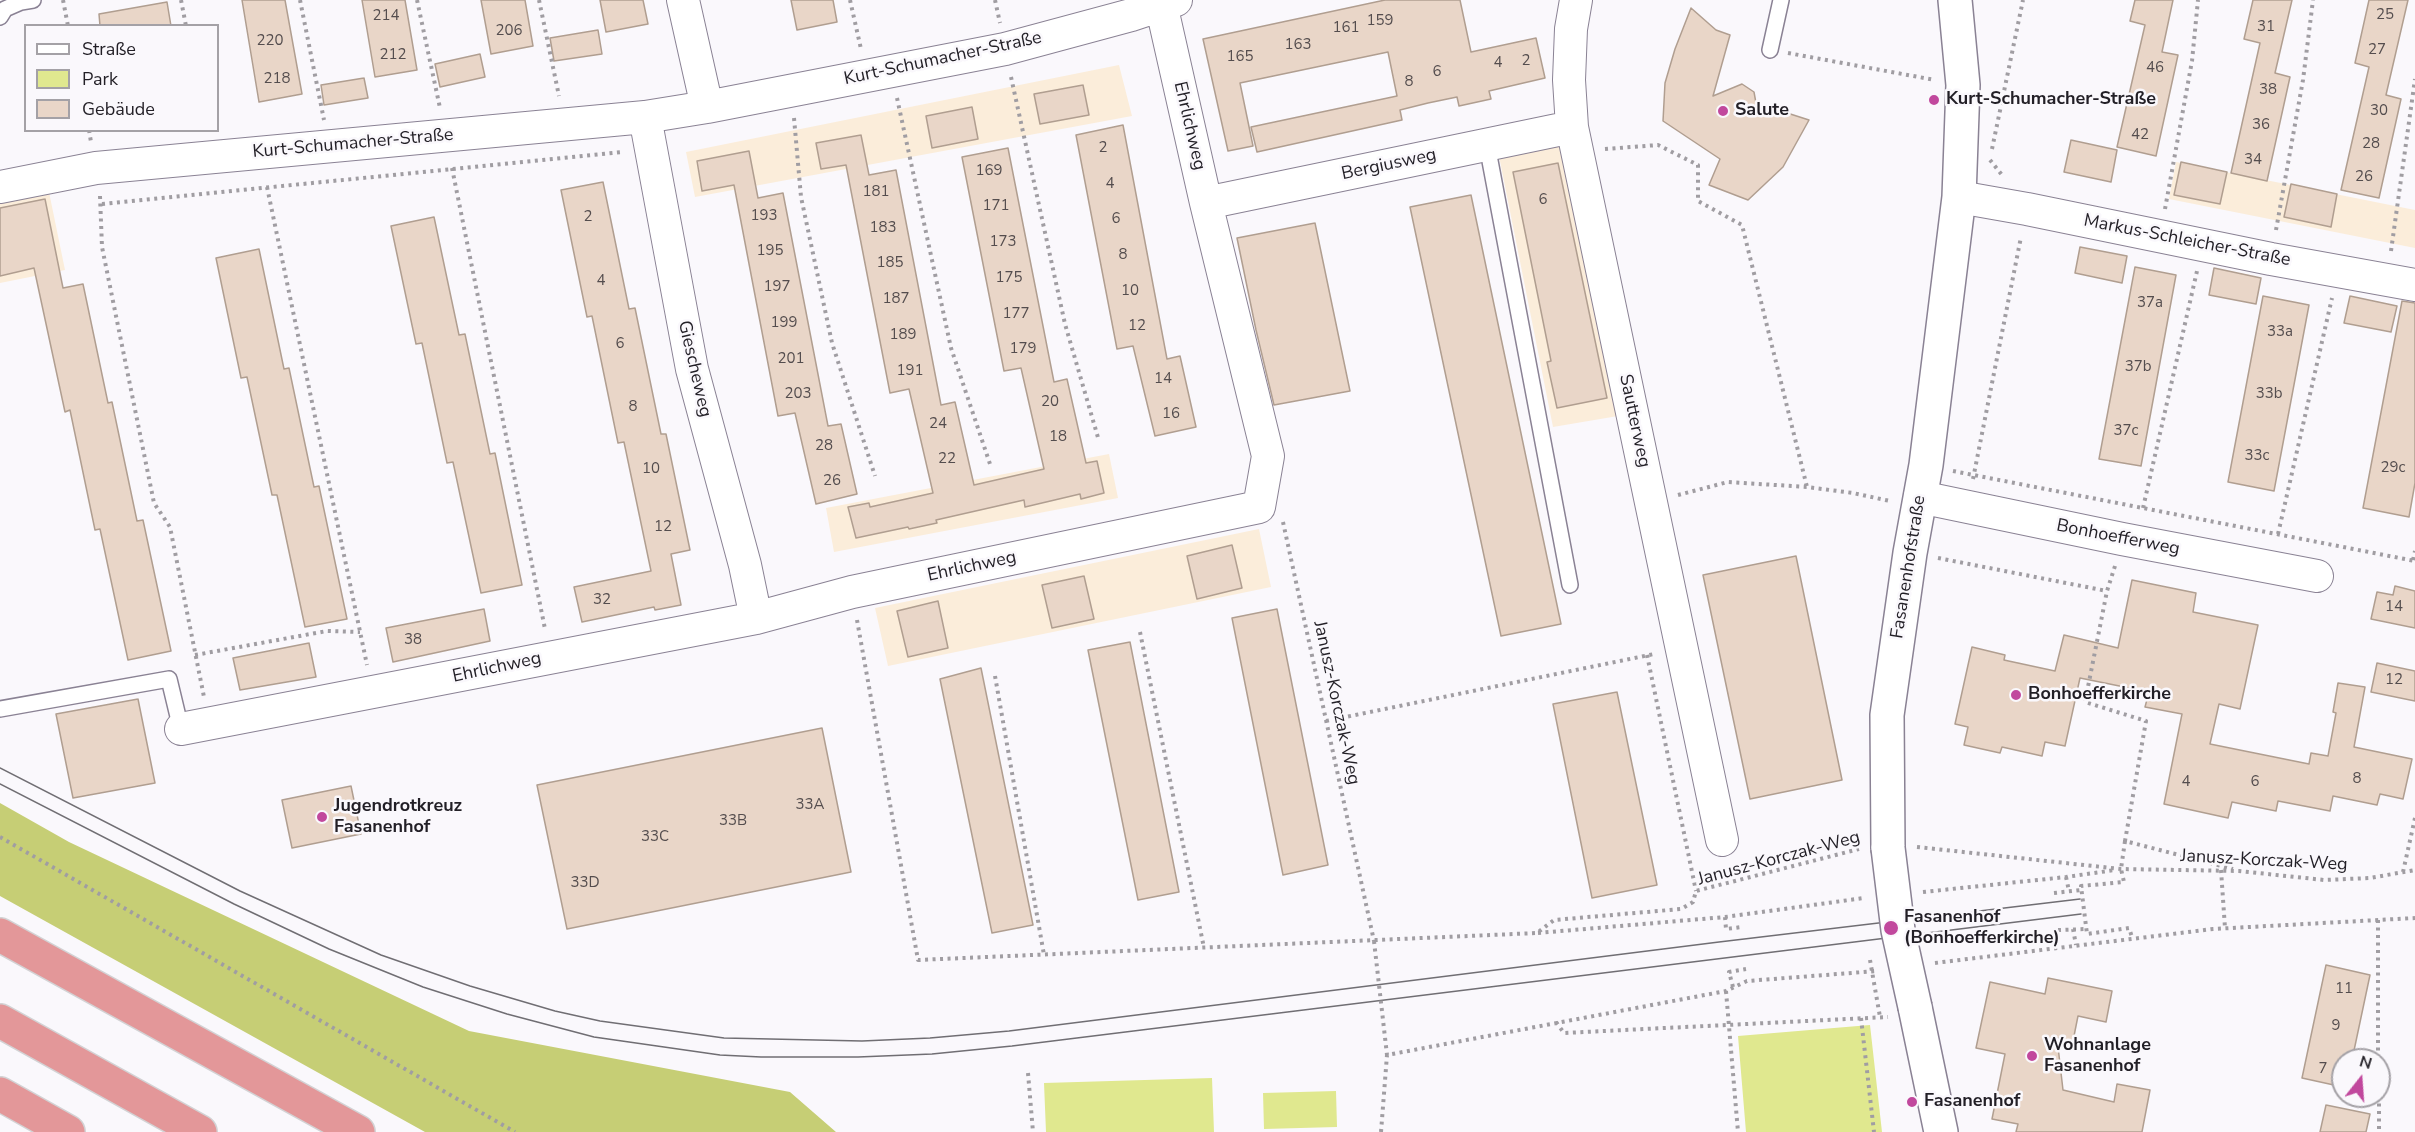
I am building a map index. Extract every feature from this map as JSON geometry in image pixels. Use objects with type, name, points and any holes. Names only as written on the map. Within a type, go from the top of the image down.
[{"type":"highway","points":[[0,935],[358,1132]]},
{"type":"highway","points":[[0,1021],[200,1132]]},
{"type":"highway","points":[[0,1094],[68,1132]]},
{"type":"street","points":[[683,0],[707,107]]},
{"type":"street","name":"Sautterweg","points":[[1576,0],[1571,29],[1569,80],[1574,139],[1722,840]]},
{"type":"street","name":"Fasanenhofstraße","points":[[1941,1132],[1898,930],[1888,848],[1887,715],[1921,490],[1959,197],[1963,85],[1955,0]]},
{"type":"street","name":"Kurt-Schumacher-Straße","points":[[0,187],[96,168],[645,117],[1005,49],[1131,15],[1169,2]]},
{"type":"street","name":"Ehrlichweg","points":[[195,727],[756,618],[852,592],[1259,507],[1268,456],[1206,203],[1169,2]]},
{"type":"street","name":"Giescheweg","points":[[645,117],[692,369],[745,565],[756,618]]},
{"type":"street","name":"Bergiusweg","points":[[1206,203],[1487,145],[1574,139]]},
{"type":"street","name":"Markus-Schleicher-Straße","points":[[1959,197],[2271,259],[2401,282]]},
{"type":"street","name":"Bonhoefferweg","points":[[1921,490],[1967,507],[2317,576]]},
{"type":"lane","points":[[0,17],[5,9],[33,0]]},
{"type":"lane","points":[[1770,50],[1780,0]]},
{"type":"lane","points":[[1487,145],[1570,585]]},
{"type":"lane","points":[[0,709],[169,678],[195,727]]},
{"type":"path","points":[[63,0],[68,24]]},
{"type":"path","points":[[181,0],[186,24]]},
{"type":"path","points":[[300,0],[330,147]]},
{"type":"path","points":[[417,0],[445,136]]},
{"type":"path","points":[[539,0],[565,125]]},
{"type":"path","points":[[850,0],[879,73],[951,348],[990,464]]},
{"type":"path","points":[[1967,507],[2027,209],[1990,160],[2023,0]]},
{"type":"path","points":[[2160,236],[2192,61],[2198,0]]},
{"type":"path","points":[[2271,259],[2303,80],[2313,0]]},
{"type":"path","points":[[1005,49],[1065,324],[1099,441]]},
{"type":"path","points":[[1770,50],[1963,85]]},
{"type":"path","points":[[2401,282],[2415,80]]},
{"type":"path","points":[[792,90],[801,197],[832,343],[875,476]]},
{"type":"path","points":[[1574,139],[1658,145],[1698,165],[1698,201],[1742,225],[1807,487]]},
{"type":"path","points":[[102,204],[651,149]]},
{"type":"path","points":[[452,168],[551,656]]},
{"type":"path","points":[[267,187],[372,692]]},
{"type":"path","points":[[102,229],[102,247],[154,503],[170,527],[195,655],[195,727]]},
{"type":"path","points":[[2143,508],[2203,245]]},
{"type":"path","points":[[2278,534],[2338,271]]},
{"type":"path","points":[[1651,501],[1728,482],[1807,487],[1853,493],[1921,490],[1973,476],[2414,560],[2415,551]]},
{"type":"path","name":"Janusz-Korczak-Weg","points":[[1259,507],[1280,506],[1374,941],[1537,933],[1554,920],[1681,909],[1693,902],[1696,891],[1859,849],[1919,847],[2121,869],[2221,870],[2324,880],[2370,878],[2415,870]]},
{"type":"path","points":[[1910,553],[2107,591]]},
{"type":"path","points":[[2110,582],[2085,702],[2146,721],[2121,869],[2124,882],[2081,886],[2081,890],[2087,934],[2129,928],[2132,937]]},
{"type":"path","points":[[852,592],[918,960],[1374,941],[1387,1055],[1381,1132]]},
{"type":"path","points":[[195,655],[327,631],[360,632]]},
{"type":"path","points":[[1140,632],[1204,948]]},
{"type":"path","points":[[1326,721],[1682,648]]},
{"type":"path","points":[[1647,655],[1696,891]]},
{"type":"path","points":[[995,676],[1044,955]]},
{"type":"path","points":[[2403,872],[2415,818]]},
{"type":"path","points":[[0,837],[515,1132]]},
{"type":"path","points":[[2125,841],[2239,871]]},
{"type":"path","points":[[1922,892],[2121,869]]},
{"type":"path","points":[[2221,870],[2226,928]]},
{"type":"path","points":[[2066,877],[2069,891]]},
{"type":"path","points":[[2054,893],[2081,890]]},
{"type":"path","points":[[1537,933],[1725,917],[1874,897]]},
{"type":"path","points":[[1725,917],[1726,929],[1742,927]]},
{"type":"path","points":[[1934,963],[2132,937],[2226,928],[2415,918]]},
{"type":"path","points":[[2378,920],[2379,1048]]},
{"type":"path","points":[[2058,930],[2087,928]]},
{"type":"path","points":[[2073,929],[2076,945]]},
{"type":"path","points":[[1870,960],[1880,1017]]},
{"type":"path","points":[[1733,987],[1729,972],[1746,969]]},
{"type":"path","points":[[1387,1055],[1726,991],[1747,981],[1882,970]]},
{"type":"path","points":[[1726,991],[1738,1132]]},
{"type":"path","points":[[1556,1022],[1564,1033],[1880,1017],[1916,1010]]},
{"type":"path","points":[[1861,1018],[1874,1132]]},
{"type":"path","points":[[1028,1073],[1033,1132]]},
{"type":"path","points":[[2379,1108],[2379,1132]]},
{"type":"shaded area","points":[[1119,65],[1132,116],[695,197],[686,152]]},
{"type":"shaded area","points":[[1561,144],[1618,416],[1553,427],[1499,156]]},
{"type":"shaded area","points":[[2176,162],[2415,210],[2415,248],[2169,199]]},
{"type":"shaded area","points":[[49,192],[65,270],[0,283],[0,202]]},
{"type":"shaded area","points":[[1109,454],[1118,498],[834,552],[826,508]]},
{"type":"shaded area","points":[[1259,529],[1271,587],[888,666],[875,608]]},
{"type":"green space","points":[[0,803],[69,842],[469,1031],[790,1092],[836,1132],[425,1132],[0,896]]},
{"type":"green space","points":[[1870,1025],[1882,1132],[1746,1132],[1738,1036]]},
{"type":"green space","points":[[1212,1078],[1214,1132],[1046,1132],[1044,1083]]},
{"type":"green space","points":[[1336,1091],[1337,1127],[1264,1129],[1263,1093]]},
{"type":"building","points":[[242,0],[285,0],[302,94],[259,102]]},
{"type":"building","points":[[362,0],[405,0],[417,70],[375,77]]},
{"type":"building","points":[[481,0],[525,0],[533,46],[491,54]]},
{"type":"building","points":[[600,0],[643,0],[648,24],[606,32]]},
{"type":"building","points":[[791,0],[833,0],[837,22],[797,30]]},
{"type":"building","points":[[1385,0],[1460,0],[1471,52],[1536,38],[1545,78],[1489,91],[1491,99],[1459,106],[1457,97],[1428,103],[1400,110],[1402,120],[1257,152],[1251,127],[1397,96],[1388,52],[1240,83],[1253,146],[1228,151],[1203,39]]},
{"type":"building","points":[[2135,0],[2173,0],[2162,52],[2178,55],[2156,156],[2117,147],[2145,25],[2130,21]]},
{"type":"building","points":[[2253,0],[2292,0],[2275,73],[2290,77],[2267,181],[2231,173],[2260,43],[2244,39]]},
{"type":"building","points":[[2369,0],[2408,0],[2386,95],[2401,99],[2379,198],[2341,190],[2369,67],[2355,63]]},
{"type":"building","points":[[167,2],[171,24],[100,24],[99,14]]},
{"type":"building","name":"Salute","points":[[1691,8],[1716,30],[1730,35],[1713,96],[1742,84],[1754,92],[1756,103],[1809,120],[1783,167],[1748,200],[1709,185],[1720,159],[1663,121],[1665,83]]},
{"type":"building","points":[[598,30],[602,54],[554,61],[550,38]]},
{"type":"building","points":[[480,54],[485,77],[440,87],[435,64]]},
{"type":"building","points":[[364,78],[368,98],[324,105],[321,85]]},
{"type":"building","points":[[1083,85],[1089,115],[1040,124],[1034,94]]},
{"type":"building","points":[[972,107],[978,139],[932,148],[926,116]]},
{"type":"building","points":[[1123,125],[1167,359],[1180,356],[1196,427],[1155,436],[1133,346],[1117,349],[1076,135]]},
{"type":"building","points":[[861,135],[869,175],[896,170],[941,405],[955,402],[974,485],[1044,469],[1021,368],[1004,371],[962,157],[1008,148],[1054,382],[1067,379],[1086,463],[1097,461],[1104,493],[1081,499],[1080,494],[1025,507],[1024,500],[936,520],[937,523],[856,538],[848,507],[869,503],[870,507],[933,493],[909,389],[890,393],[846,165],[821,169],[816,143]]},
{"type":"building","points":[[2071,140],[2117,150],[2111,182],[2064,172]]},
{"type":"building","points":[[749,151],[758,198],[783,193],[828,426],[841,424],[857,494],[816,504],[795,413],[778,416],[734,185],[702,191],[697,161]]},
{"type":"building","points":[[2181,162],[2227,172],[2220,204],[2174,195]]},
{"type":"building","points":[[1558,163],[1607,398],[1557,408],[1547,362],[1551,361],[1513,172]]},
{"type":"building","points":[[603,182],[629,309],[635,308],[661,434],[666,434],[690,550],[671,554],[681,605],[655,610],[654,607],[582,622],[574,587],[651,571],[624,442],[618,443],[592,316],[587,317],[561,190]]},
{"type":"building","points":[[2291,184],[2337,194],[2331,227],[2284,217]]},
{"type":"building","points":[[1471,195],[1561,624],[1501,636],[1410,207]]},
{"type":"building","points":[[45,199],[63,288],[83,284],[108,403],[112,402],[137,521],[143,520],[171,651],[128,660],[100,529],[95,530],[70,410],[65,412],[34,268],[0,276],[0,208]]},
{"type":"building","points":[[434,217],[459,335],[465,334],[490,454],[495,453],[522,585],[481,593],[453,462],[447,463],[422,343],[416,344],[391,226]]},
{"type":"building","points":[[1315,223],[1350,391],[1274,405],[1237,238]]},
{"type":"building","points":[[2080,247],[2127,256],[2122,283],[2075,273]]},
{"type":"building","points":[[259,249],[284,369],[289,368],[314,487],[319,486],[347,619],[305,627],[277,495],[272,495],[247,377],[241,378],[216,258]]},
{"type":"building","points":[[2135,267],[2176,275],[2141,466],[2099,459]]},
{"type":"building","points":[[2214,268],[2261,278],[2256,304],[2209,295]]},
{"type":"building","points":[[2263,296],[2309,305],[2274,491],[2228,482]]},
{"type":"building","points":[[2350,296],[2397,306],[2391,332],[2344,323]]},
{"type":"building","points":[[2402,301],[2415,303],[2415,483],[2409,517],[2363,508]]},
{"type":"building","points":[[1232,545],[1242,588],[1197,599],[1187,556]]},
{"type":"building","points":[[1796,556],[1842,780],[1750,799],[1703,575]]},
{"type":"building","points":[[1084,576],[1094,619],[1052,628],[1042,585]]},
{"type":"building","points":[[2132,580],[2196,593],[2193,612],[2258,625],[2240,709],[2219,704],[2210,744],[2309,764],[2311,753],[2328,756],[2336,713],[2333,712],[2338,683],[2365,687],[2354,747],[2412,759],[2403,799],[2380,794],[2377,805],[2333,796],[2330,811],[2278,801],[2276,811],[2232,802],[2228,818],[2164,804],[2182,714],[2145,707],[2149,692],[2080,678],[2065,746],[2045,742],[2042,756],[2002,747],[2000,753],[1964,745],[1968,727],[1955,724],[1972,647],[2005,655],[2004,660],[2055,671],[2064,635],[2118,648]]},
{"type":"building","points":[[2395,586],[2415,591],[2415,628],[2371,619],[2377,592],[2393,595]]},
{"type":"building","points":[[938,601],[948,648],[908,657],[897,611]]},
{"type":"building","points":[[484,609],[490,641],[393,662],[386,628]]},
{"type":"building","points":[[1277,609],[1328,865],[1283,875],[1232,618]]},
{"type":"building","points":[[1130,642],[1179,892],[1138,900],[1088,650]]},
{"type":"building","points":[[309,643],[316,677],[240,690],[233,658]]},
{"type":"building","points":[[2377,663],[2415,671],[2415,701],[2371,692]]},
{"type":"building","points":[[981,668],[1033,925],[992,933],[940,679]]},
{"type":"building","points":[[1617,692],[1657,885],[1592,898],[1553,704]]},
{"type":"building","points":[[138,699],[155,783],[73,798],[56,714]]},
{"type":"building","points":[[822,728],[851,872],[567,929],[537,785]]},
{"type":"building","name":"Jugendrotkreuz Fasanenhof","points":[[351,786],[361,834],[292,848],[282,800]]},
{"type":"building","points":[[2326,965],[2370,975],[2355,1048],[2331,1048],[2331,1084],[2302,1078]]},
{"type":"building","name":"Wohnanlage Fasanenhof","points":[[2048,978],[2112,991],[2106,1022],[2078,1016],[2073,1041],[2057,1038],[2063,1090],[2114,1102],[2117,1084],[2150,1090],[2142,1132],[2016,1132],[2018,1124],[1992,1119],[2005,1054],[1976,1048],[1990,982],[2045,994]]},
{"type":"building","points":[[2326,1105],[2331,1108],[2370,1114],[2366,1132],[2320,1132]]},
{"type":"tram line","points":[[0,768],[240,891],[381,955],[470,986],[555,1011],[600,1021],[724,1038],[862,1041],[1009,1031],[2080,899]]},
{"type":"tram line","points":[[0,784],[234,904],[329,949],[423,987],[507,1014],[594,1037],[720,1055],[858,1057],[932,1054],[1012,1046],[2081,914]]},
{"type":"place","name":"Kurt-Schumacher-Straße","points":[[1934,100]]},
{"type":"place","name":"Salute","points":[[1723,111]]},
{"type":"place","name":"Bonhoefferkirche","points":[[2016,695]]},
{"type":"place","name":"Jugendrotkreuz Fasanenhof","points":[[322,817]]},
{"type":"place","name":"Fasanenhof (Bonhoefferkirche)","points":[[1891,928]]},
{"type":"place","name":"Wohnanlage Fasanenhof","points":[[2032,1056]]},
{"type":"place","name":"Fasanenhof","points":[[1912,1102]]}]
